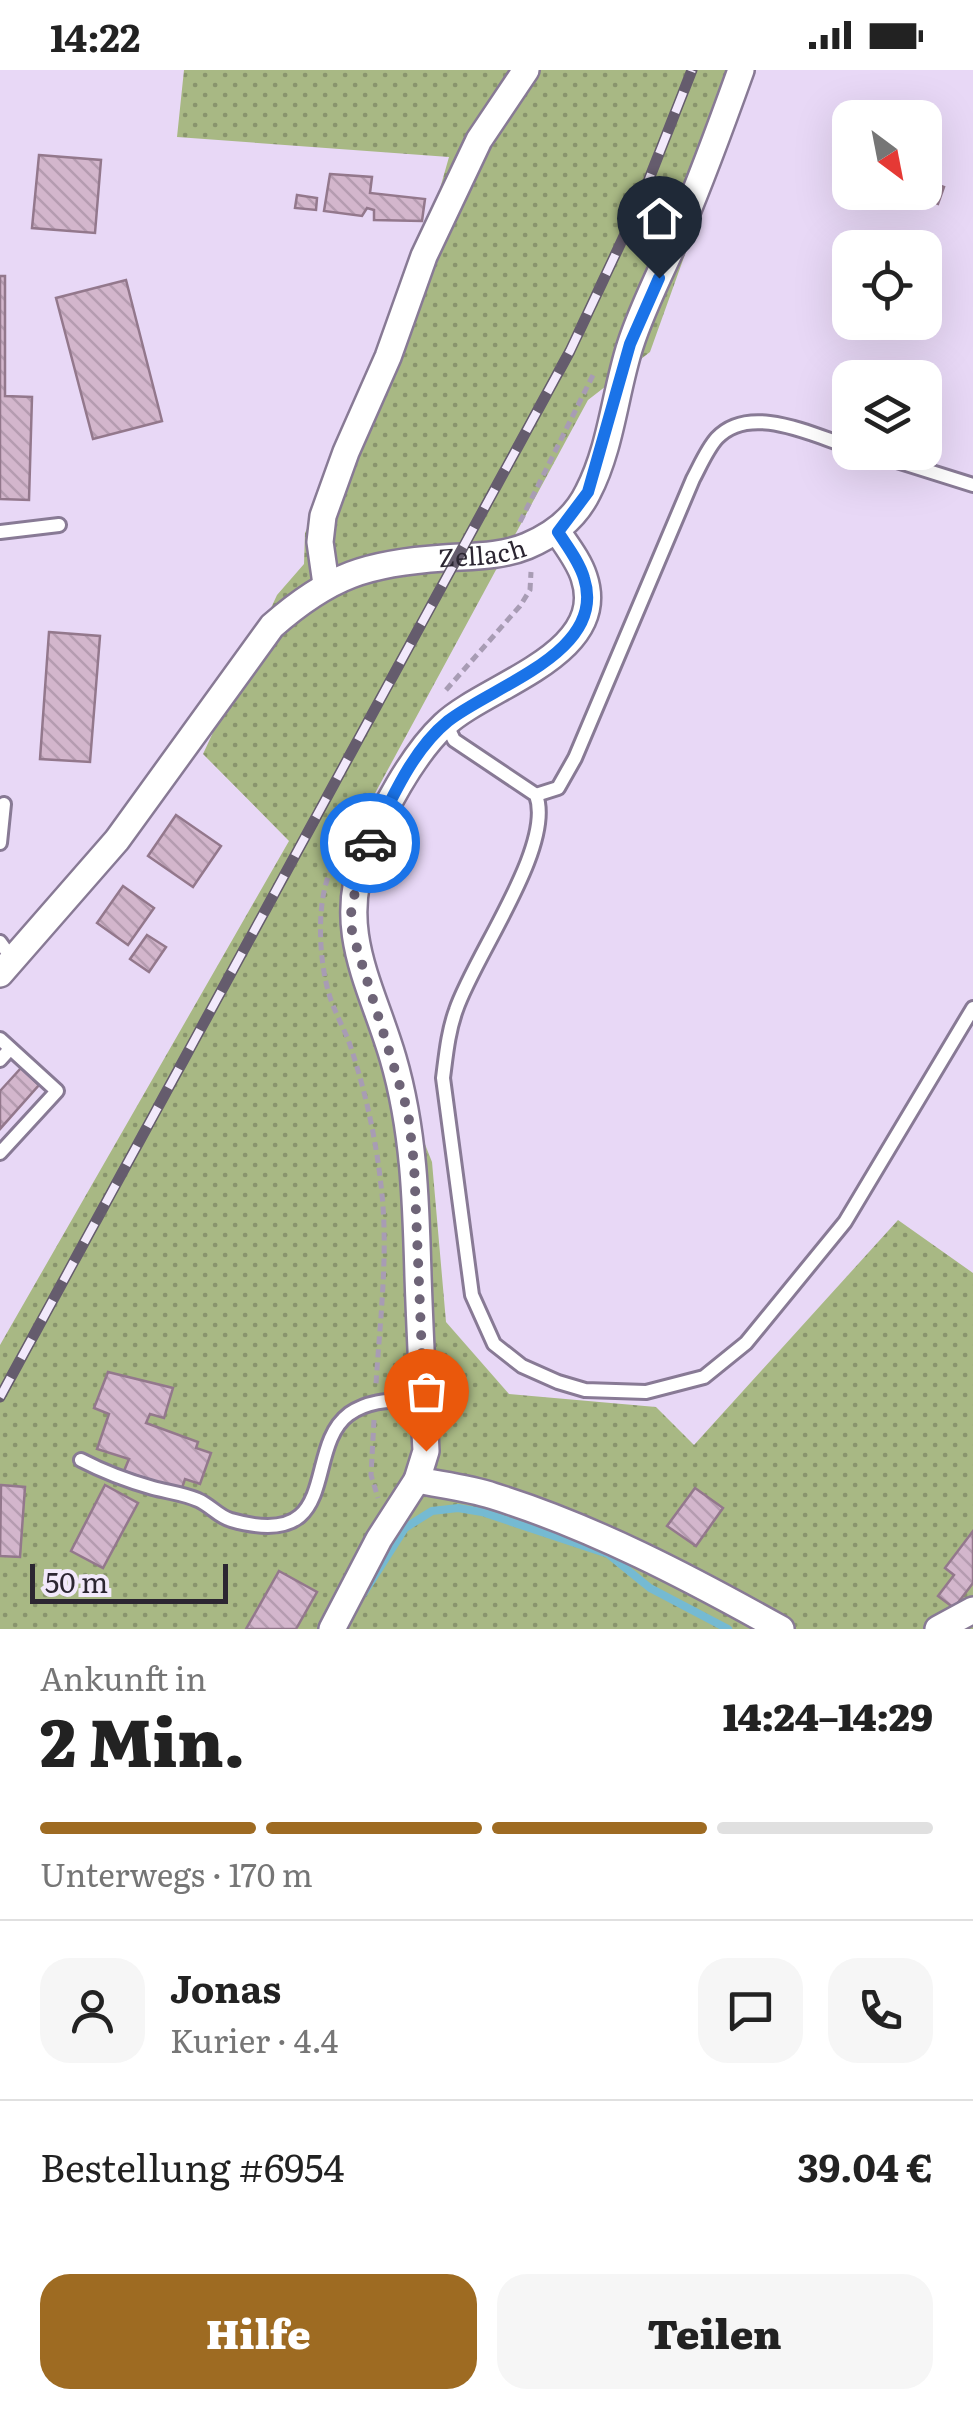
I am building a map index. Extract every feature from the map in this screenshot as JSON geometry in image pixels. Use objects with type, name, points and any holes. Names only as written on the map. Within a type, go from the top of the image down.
[{"type":"street","points":[[326,584],[320,542],[323,516],[346,452],[388,357],[424,256],[479,140],[526,70]]},
{"type":"street","name":"Zellach","points":[[4,959],[117,840],[272,626],[326,584],[372,567],[496,556],[558,532],[588,492],[630,344],[699,184],[741,70]]},
{"type":"street","points":[[332,1629],[379,1538],[417,1480],[426,1451],[414,1164],[408,1112],[357,949],[351,906],[365,854],[441,712],[563,650],[579,628],[587,604],[585,579],[558,532]]},
{"type":"street","points":[[417,1480],[491,1495],[562,1522],[664,1567],[781,1629]]},
{"type":"street","points":[[938,1629],[973,1610]]},
{"type":"lane","points":[[536,795],[558,788],[576,758],[693,478],[717,438],[740,423],[773,423],[832,441]]},
{"type":"lane","points":[[924,470],[973,486]]},
{"type":"lane","points":[[0,532],[59,525]]},
{"type":"lane","points":[[441,712],[454,740],[536,795],[540,808],[535,843],[456,1008],[446,1046],[444,1078],[472,1295],[494,1344],[522,1366],[585,1390],[646,1392],[704,1376],[746,1344],[845,1222],[973,1008]]},
{"type":"lane","points":[[0,843],[4,804]]},
{"type":"lane","points":[[0,1060],[5,1044],[57,1091],[0,1153]]},
{"type":"lane","points":[[82,1460],[140,1484],[199,1500],[227,1520],[282,1524],[314,1499],[336,1426],[375,1401],[424,1399]]},
{"type":"path","points":[[441,712],[530,590],[532,576],[520,519],[598,366]]},
{"type":"path","points":[[338,858],[328,874],[323,898],[321,962],[329,997],[352,1047],[382,1188],[384,1268],[370,1476],[380,1509]]},
{"type":"green space","points":[[184,70],[751,70],[650,352],[588,400],[347,845],[361,982],[432,1162],[446,1322],[509,1394],[656,1407],[694,1445],[898,1220],[973,1273],[973,1629],[0,1629],[0,1345],[289,841],[203,754],[277,595],[304,564],[305,533],[399,332],[449,157],[177,137]]},
{"type":"building","points":[[39,155],[101,160],[95,233],[32,228]]},
{"type":"building","points":[[330,174],[372,177],[370,193],[425,199],[422,221],[374,220],[374,210],[367,208],[362,216],[324,211]]},
{"type":"building","points":[[297,195],[317,198],[316,210],[295,208]]},
{"type":"building","points":[[0,276],[5,276],[5,396],[32,397],[29,500],[0,499]]},
{"type":"building","points":[[126,280],[162,421],[93,439],[56,298]]},
{"type":"building","points":[[49,632],[100,636],[90,762],[40,759]]},
{"type":"building","points":[[176,815],[221,846],[193,887],[148,856]]},
{"type":"building","points":[[123,886],[154,908],[128,945],[97,923]]},
{"type":"building","points":[[147,935],[166,947],[149,972],[130,959]]},
{"type":"building","points":[[21,1068],[39,1085],[0,1129],[0,1091]]},
{"type":"building","points":[[108,1372],[173,1388],[164,1418],[150,1414],[146,1423],[198,1442],[196,1448],[211,1453],[200,1484],[185,1479],[181,1491],[124,1471],[129,1459],[97,1449],[109,1414],[94,1408]]},
{"type":"building","points":[[1,1485],[25,1487],[20,1557],[0,1556]]},
{"type":"building","points":[[105,1485],[138,1503],[103,1568],[71,1551]]},
{"type":"building","points":[[695,1488],[723,1508],[696,1546],[667,1526]]},
{"type":"building","points":[[973,1531],[973,1583],[954,1608],[938,1596],[954,1575],[945,1568]]},
{"type":"building","points":[[279,1571],[317,1592],[296,1629],[246,1629]]},
{"type":"waterway","points":[[363,1594],[405,1528],[432,1511],[458,1508],[482,1512],[608,1554],[650,1588],[728,1629]]},
{"type":"railway","points":[[0,1397],[570,351],[640,202],[692,70]]},
{"type":"way so far","points":[[370,843],[351,906],[352,932],[408,1112],[414,1164],[426,1451]]},
{"type":"route","points":[[370,843],[420,751],[446,723],[563,650],[579,628],[587,604],[585,579],[558,532],[588,492],[630,344],[659,278]]}]
